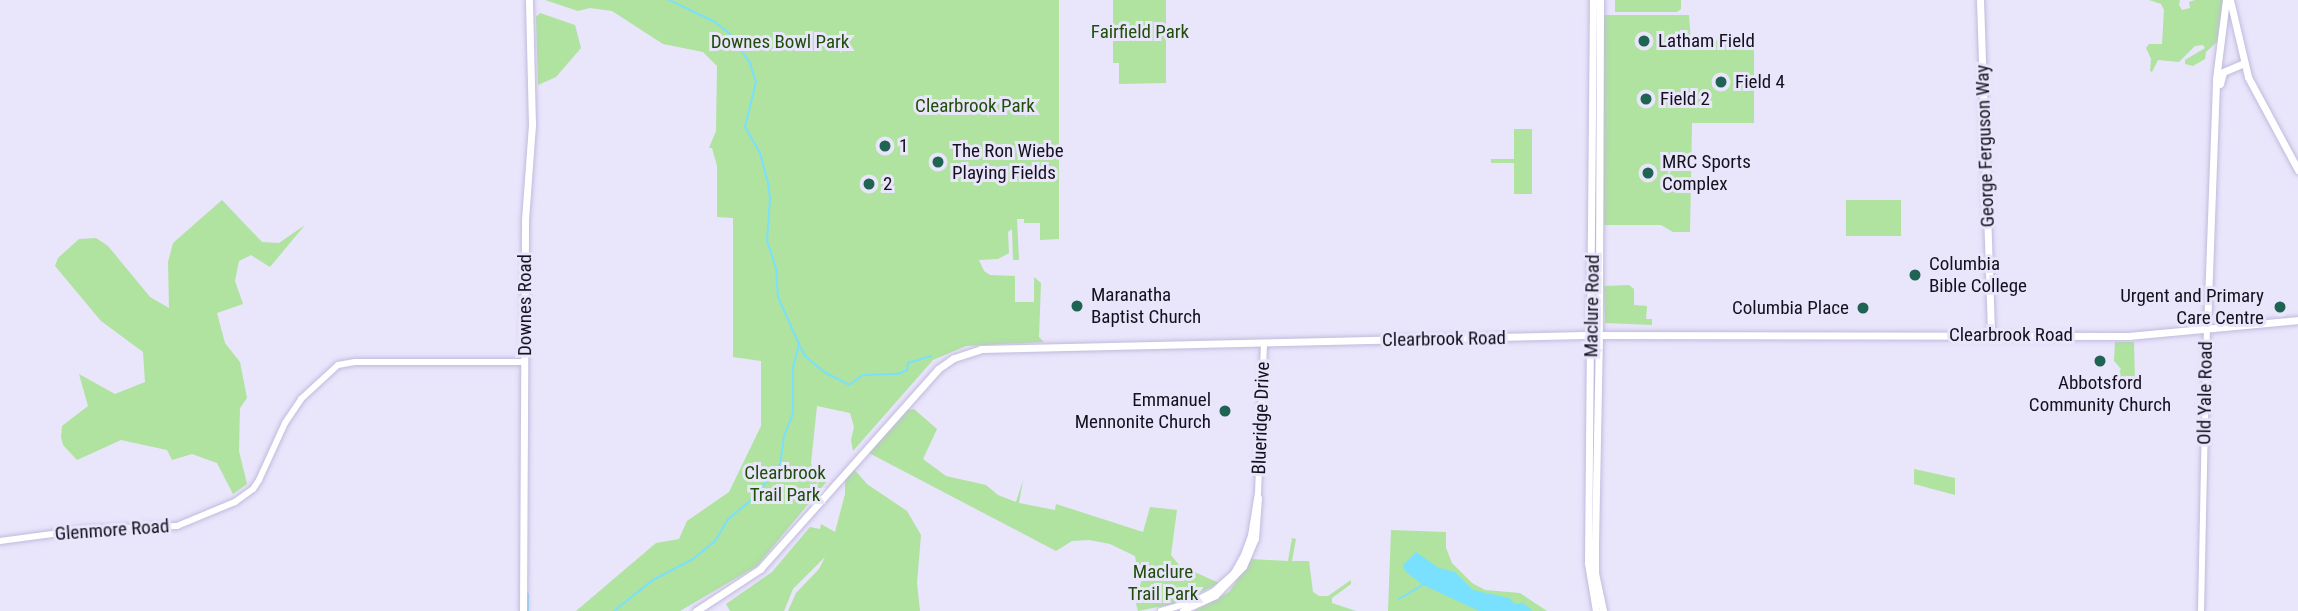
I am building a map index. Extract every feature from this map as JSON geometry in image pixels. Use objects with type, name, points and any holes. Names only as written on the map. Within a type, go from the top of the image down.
[{"type":"main road","name":"Downes Road","points":[[523,611],[525,220],[532,125],[529,0]]},
{"type":"main road","name":"Maclure Road","points":[[1593,0],[1596,335],[1588,562],[1596,611]]},
{"type":"main road","name":"Maclure Road","points":[[1600,0],[1595,573],[1602,611]]},
{"type":"main road","name":"George Ferguson Way","points":[[1980,0],[1991,335]]},
{"type":"main road","points":[[2228,0],[2244,63],[2260,104],[2298,170]]},
{"type":"main road","name":"Old Yale Road","points":[[2207,328],[2217,70],[2228,0]]},
{"type":"main road","points":[[2218,92],[2223,72],[2244,63]]},
{"type":"main road","name":"Clearbrook Road","points":[[696,611],[760,569],[937,369],[954,358],[981,349],[1596,335],[2129,336],[2298,320]]},
{"type":"street","name":"Old Yale Road","points":[[2200,611],[2207,328]]},
{"type":"street","name":"Blueridge Drive","points":[[1183,611],[1216,596],[1244,567],[1258,531],[1264,343]]},
{"type":"street","name":"Glenmore Road","points":[[0,541],[82,530],[177,526],[235,502],[253,489],[259,480],[296,406],[324,375],[338,365],[355,362],[524,362]]},
{"type":"street","name":"Blueridge Drive","points":[[1161,611],[1202,598],[1234,573],[1251,536],[1258,493]]},
{"type":"green space","points":[[545,0],[1059,0],[1059,239],[1040,240],[1040,223],[1024,223],[1024,219],[1017,219],[1019,260],[1013,260],[1012,229],[1008,232],[1009,253],[998,259],[979,260],[984,271],[990,275],[1015,276],[1015,302],[1034,302],[1034,277],[1041,283],[1039,337],[1044,342],[966,346],[933,360],[853,451],[851,440],[854,427],[850,413],[817,406],[811,463],[816,479],[828,480],[757,566],[680,611],[576,611],[656,543],[679,539],[687,521],[729,492],[761,426],[761,361],[733,357],[733,218],[717,217],[717,166],[712,148],[709,148],[716,131],[717,66],[703,52],[663,44],[612,11],[590,8],[578,11]]},
{"type":"green space","name":"Fairfield Park","points":[[1113,0],[1166,0],[1166,83],[1119,84],[1119,63],[1113,63]]},
{"type":"green space","points":[[1615,0],[1681,0],[1681,9],[1677,12],[1615,12]]},
{"type":"green space","points":[[2149,0],[2180,0],[2182,10],[2190,8],[2189,2],[2195,0],[2223,0],[2217,42],[2206,52],[2205,59],[2193,66],[2185,64],[2185,60],[2205,48],[2203,45],[2195,46],[2179,62],[2158,60],[2152,72],[2150,71],[2151,59],[2146,48],[2149,44],[2162,44],[2164,10],[2161,4]]},
{"type":"green space","points":[[540,13],[575,25],[581,48],[556,77],[538,85],[536,17]]},
{"type":"green space","name":"MRC Sports Complex","points":[[1604,15],[1689,15],[1691,41],[1754,40],[1754,123],[1692,123],[1690,232],[1673,232],[1661,225],[1604,225]]},
{"type":"green space","points":[[1514,129],[1532,129],[1532,194],[1514,194],[1514,163],[1491,163],[1491,159],[1514,159]]},
{"type":"green space","points":[[222,200],[262,242],[279,243],[305,225],[270,267],[251,255],[239,261],[235,281],[243,304],[217,313],[225,343],[240,362],[247,398],[240,408],[239,451],[247,484],[233,494],[217,463],[192,454],[172,460],[167,450],[121,440],[77,460],[63,445],[61,437],[62,426],[88,406],[79,374],[115,394],[145,382],[143,352],[101,321],[55,266],[58,258],[79,239],[96,238],[108,246],[150,297],[169,308],[168,262],[173,243]]},
{"type":"green space","points":[[1846,200],[1901,200],[1901,236],[1846,236]]},
{"type":"green space","points":[[1629,285],[1634,289],[1634,305],[1647,306],[1646,319],[1652,319],[1652,325],[1605,323],[1604,286]]},
{"type":"green space","points":[[2115,342],[2134,342],[2135,382],[2114,382],[2121,369],[2114,361]]},
{"type":"green space","name":"Maclure Trail Park","points":[[914,409],[937,429],[923,459],[946,476],[986,485],[998,495],[1016,502],[1023,480],[1019,503],[1055,510],[1056,504],[1143,532],[1150,507],[1177,510],[1171,555],[1179,565],[1219,583],[1182,602],[1138,611],[1135,600],[1140,592],[1140,582],[1135,556],[1110,544],[1089,540],[1072,541],[1056,551],[869,453],[908,410]]},
{"type":"green space","points":[[853,468],[867,484],[907,511],[921,535],[917,583],[920,611],[788,611],[796,593],[819,569],[825,557],[793,589],[784,611],[730,611],[726,604],[772,572],[810,527],[820,529],[821,524],[835,532],[845,494],[845,477]]},
{"type":"green space","points":[[1914,469],[1955,478],[1955,495],[1914,484]]},
{"type":"green space","points":[[1391,530],[1446,532],[1446,548],[1452,563],[1472,583],[1485,590],[1520,593],[1547,611],[1388,611]]},
{"type":"green space","name":"Maclure Trail Park","points":[[1292,538],[1296,539],[1292,561],[1309,561],[1313,592],[1319,596],[1328,596],[1351,580],[1351,584],[1332,598],[1332,603],[1356,611],[1194,611],[1229,592],[1251,559],[1288,561]]},
{"type":"water","points":[[1416,552],[1439,568],[1455,572],[1473,590],[1509,598],[1515,604],[1523,603],[1533,611],[1479,611],[1423,585],[1405,571],[1403,565]]},
{"type":"waterway","points":[[614,611],[653,580],[693,559],[715,541],[728,519],[750,501],[780,465],[784,436],[793,414],[793,368],[799,344],[778,297],[776,268],[767,241],[770,199],[768,183],[760,153],[745,127],[756,82],[750,63],[729,33],[715,22],[669,0]]},
{"type":"waterway","points":[[800,346],[805,356],[824,372],[849,385],[863,375],[898,374],[907,370],[908,363],[931,356]]},
{"type":"waterway","points":[[1399,599],[1422,585]]},
{"type":"waterway","points":[[528,594],[528,611]]},
{"type":"place","name":"Latham Field","points":[[1644,41]]},
{"type":"place","name":"Field 4","points":[[1721,82]]},
{"type":"place","name":"Field 2","points":[[1646,99]]},
{"type":"place","name":"1","points":[[885,146]]},
{"type":"place","name":"The Ron Wiebe Playing Fields","points":[[938,162]]},
{"type":"place","name":"MRC Sports Complex","points":[[1648,173]]},
{"type":"place","name":"2","points":[[869,184]]},
{"type":"place","name":"Columbia Bible College","points":[[1915,275]]},
{"type":"place","name":"Maranatha Baptist Church","points":[[1077,306]]},
{"type":"place","name":"Urgent and Primary Care Centre","points":[[2280,307]]},
{"type":"place","name":"Columbia Place","points":[[1863,308]]},
{"type":"place","name":"Abbotsford Community Church","points":[[2100,361]]},
{"type":"place","name":"Emmanuel Mennonite Church","points":[[1225,411]]},
{"type":"park label","name":"Downes Bowl Park","points":[[780,42]]},
{"type":"park label","name":"Clearbrook Park","points":[[975,106]]},
{"type":"park label","name":"Clearbrook Trail Park","points":[[785,484]]}]
